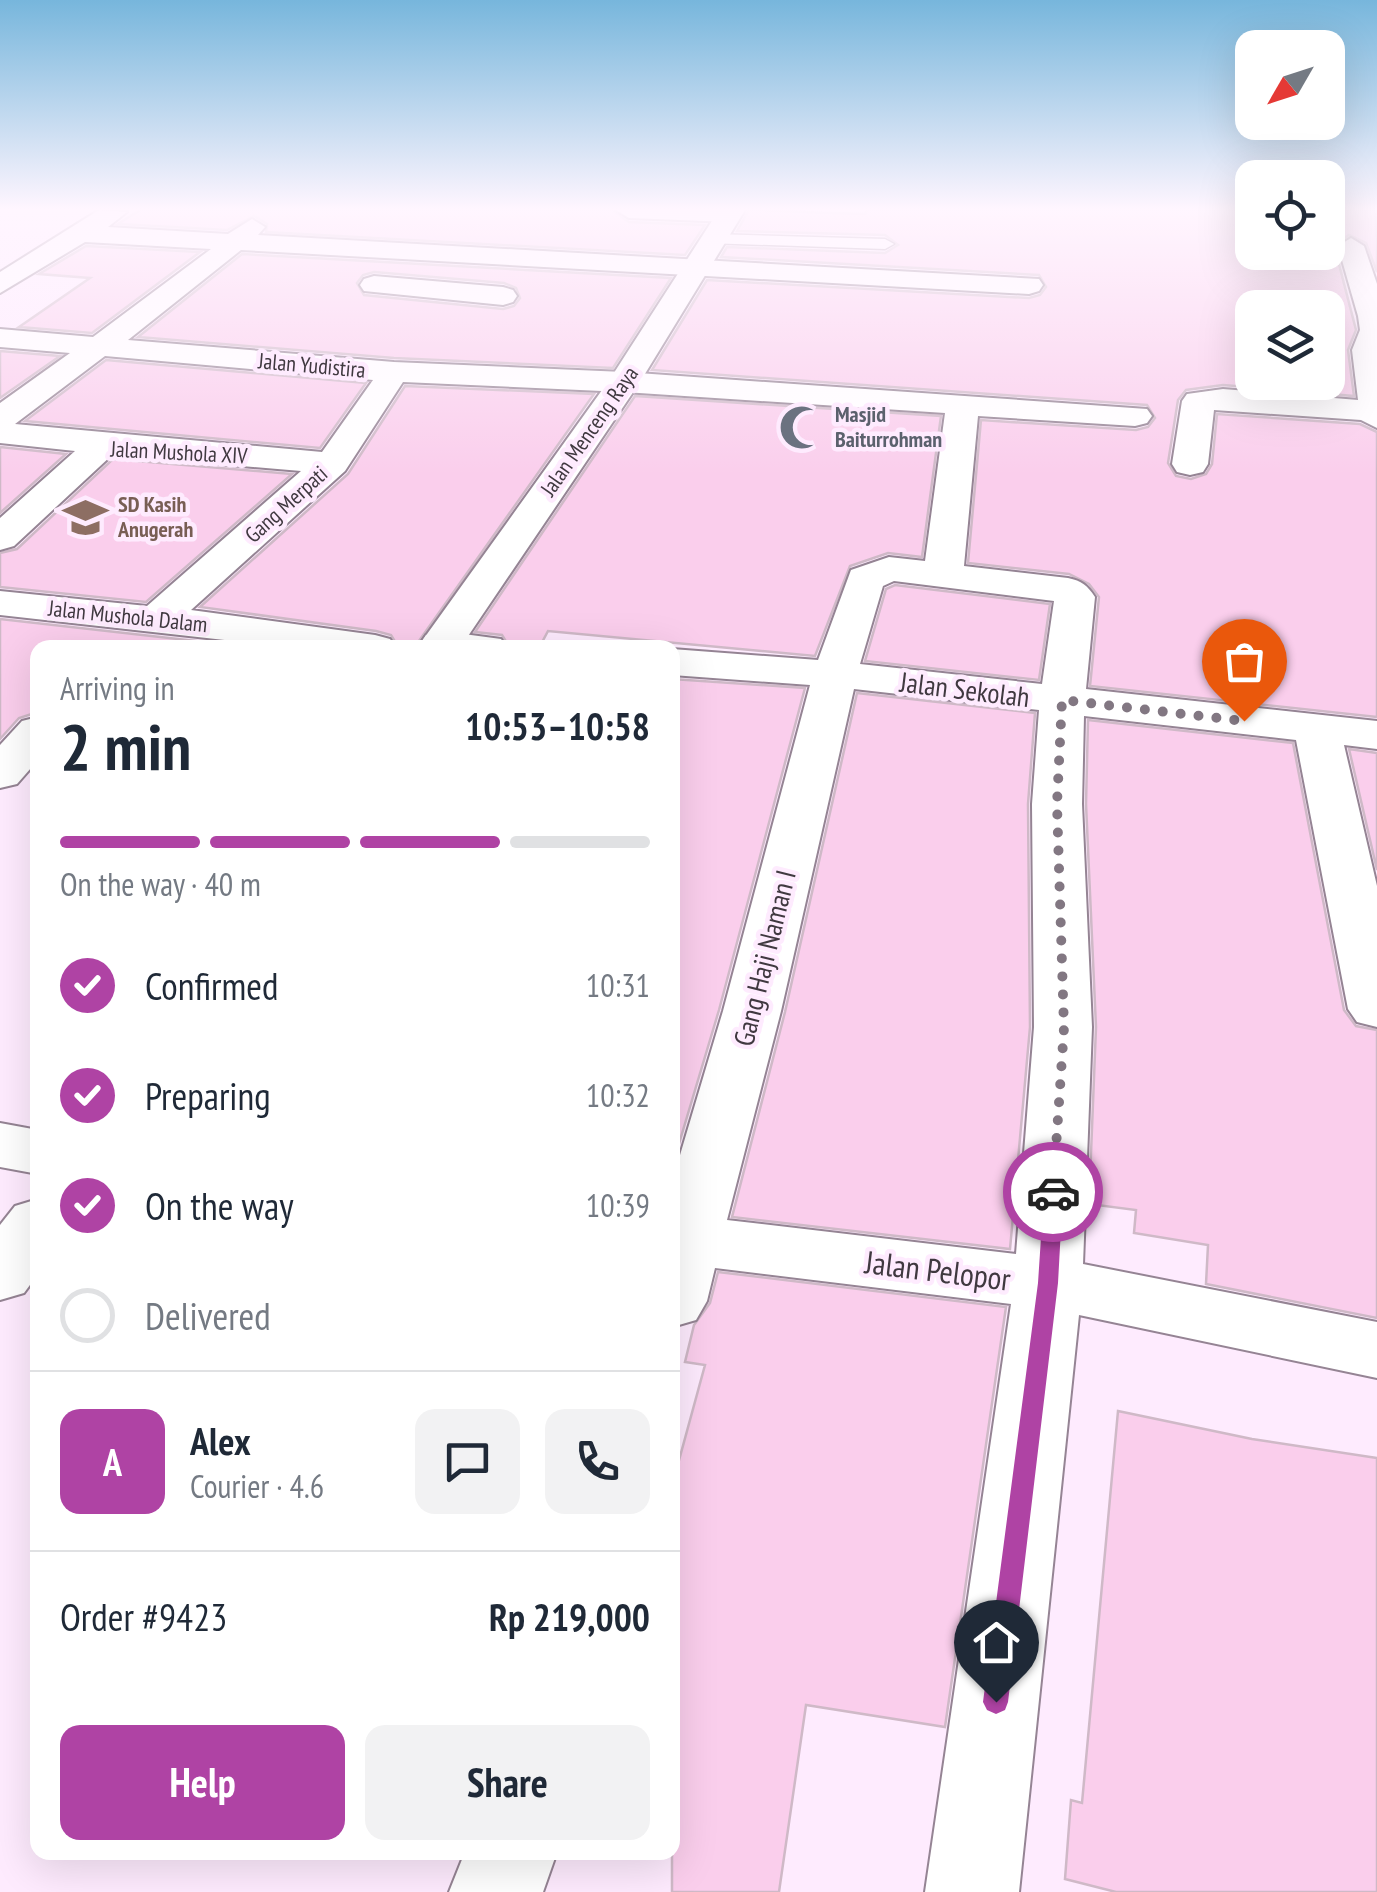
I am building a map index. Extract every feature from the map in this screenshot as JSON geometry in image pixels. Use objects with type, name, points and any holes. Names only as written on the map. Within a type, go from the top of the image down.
[{"type":"street","points":[[0,420],[166,298]]},
{"type":"street","name":"Jalan Menceng Raya","points":[[443,640],[624,382],[677,298]]},
{"type":"street","points":[[1368,298],[1373,316],[1374,330],[1368,350],[1377,418]]},
{"type":"street","name":"Jalan Yudistira","points":[[0,338],[394,372],[624,382],[1135,416]]},
{"type":"street","name":"Gang Merpati","points":[[158,618],[332,463],[394,372]]},
{"type":"street","points":[[1190,464],[1200,401],[1223,398],[1376,408]]},
{"type":"street","points":[[963,404],[943,573],[1056,587],[1072,594],[1057,804],[1064,1028],[1048,1283],[972,1892]]},
{"type":"street","points":[[0,434],[104,444]]},
{"type":"street","name":"Jalan Mushola XIV","points":[[0,538],[104,444],[332,463]]},
{"type":"street","points":[[0,489],[51,494]]},
{"type":"street","name":"Gang Haji Naman I","points":[[680,1253],[752,1011],[835,674],[868,575],[889,568],[943,573]]},
{"type":"street","name":"Jalan Mushola Dalam","points":[[0,602],[317,640]]},
{"type":"street","name":"Jalan Sekolah","points":[[680,663],[835,674],[1377,735]]},
{"type":"street","points":[[1317,730],[1377,1010]]},
{"type":"street","points":[[0,1145],[30,1151]]},
{"type":"street","points":[[0,1276],[30,1234]]},
{"type":"street","name":"Jalan Pelopor","points":[[680,1260],[1048,1283],[1377,1350]]},
{"type":"street","points":[[496,1892],[508,1860]]},
{"type":"building","points":[[61,298],[138,298],[92,333],[19,327]]},
{"type":"building","points":[[186,298],[397,298],[503,309],[514,306],[520,298],[658,298],[613,368],[394,358],[138,337]]},
{"type":"building","points":[[696,298],[1235,298],[1235,386],[1186,390],[1178,400],[1168,463],[1176,476],[1191,479],[1206,474],[1212,464],[1217,414],[1360,424],[1377,432],[1377,717],[1090,686],[1099,597],[1089,584],[1069,574],[968,563],[981,420],[1136,430],[1148,427],[1155,418],[1147,405],[652,370]]},
{"type":"building","points":[[1345,298],[1356,330],[1348,350],[1354,396],[1345,395]]},
{"type":"building","points":[[0,351],[60,356],[0,398]]},
{"type":"building","points":[[106,360],[366,383],[320,448],[25,421]]},
{"type":"building","points":[[405,386],[594,394],[420,640],[394,640],[391,635],[376,631],[200,607],[348,474]]},
{"type":"building","points":[[635,396],[941,416],[922,557],[888,553],[850,566],[815,656],[680,643],[680,640],[548,631],[543,640],[505,640],[502,635],[475,632]]},
{"type":"building","points":[[0,447],[66,454],[0,513]]},
{"type":"building","points":[[113,459],[292,474],[146,602],[0,587],[0,553],[17,549]]},
{"type":"building","points":[[895,585],[1050,604],[1039,680],[865,661],[886,589]]},
{"type":"building","points":[[0,619],[187,640],[30,640],[30,715],[19,718],[0,739]]},
{"type":"building","points":[[680,680],[805,688],[680,1140]]},
{"type":"building","points":[[857,693],[1035,713],[1028,804],[1030,1027],[1010,1249],[732,1217],[785,1012]]},
{"type":"building","points":[[1088,720],[1293,743],[1344,1010],[1356,1026],[1377,1030],[1377,1318],[1206,1284],[1208,1245],[1134,1233],[1136,1210],[1089,1204],[1096,1027],[1086,804]]},
{"type":"building","points":[[1349,749],[1377,753],[1377,870]]},
{"type":"building","points":[[718,1272],[1006,1307],[945,1727],[806,1705],[779,1892],[672,1892],[672,1860],[680,1860],[680,1457],[705,1365],[685,1362],[694,1325],[710,1303]]},
{"type":"building","points":[[1118,1411],[1252,1439],[1377,1458],[1377,1892],[1116,1892],[1065,1879],[1071,1800],[1082,1803]]},
{"type":"way so far","points":[[1053,1192],[1064,1028],[1057,804],[1062,700],[1244,721]]},
{"type":"place","name":"Masjid Baiturrohman","points":[[802,427]]},
{"type":"place","name":"SD Kasih Anugerah","points":[[85,517]]},
{"type":"route","points":[[996,1702],[1048,1283],[1053,1192]]}]
